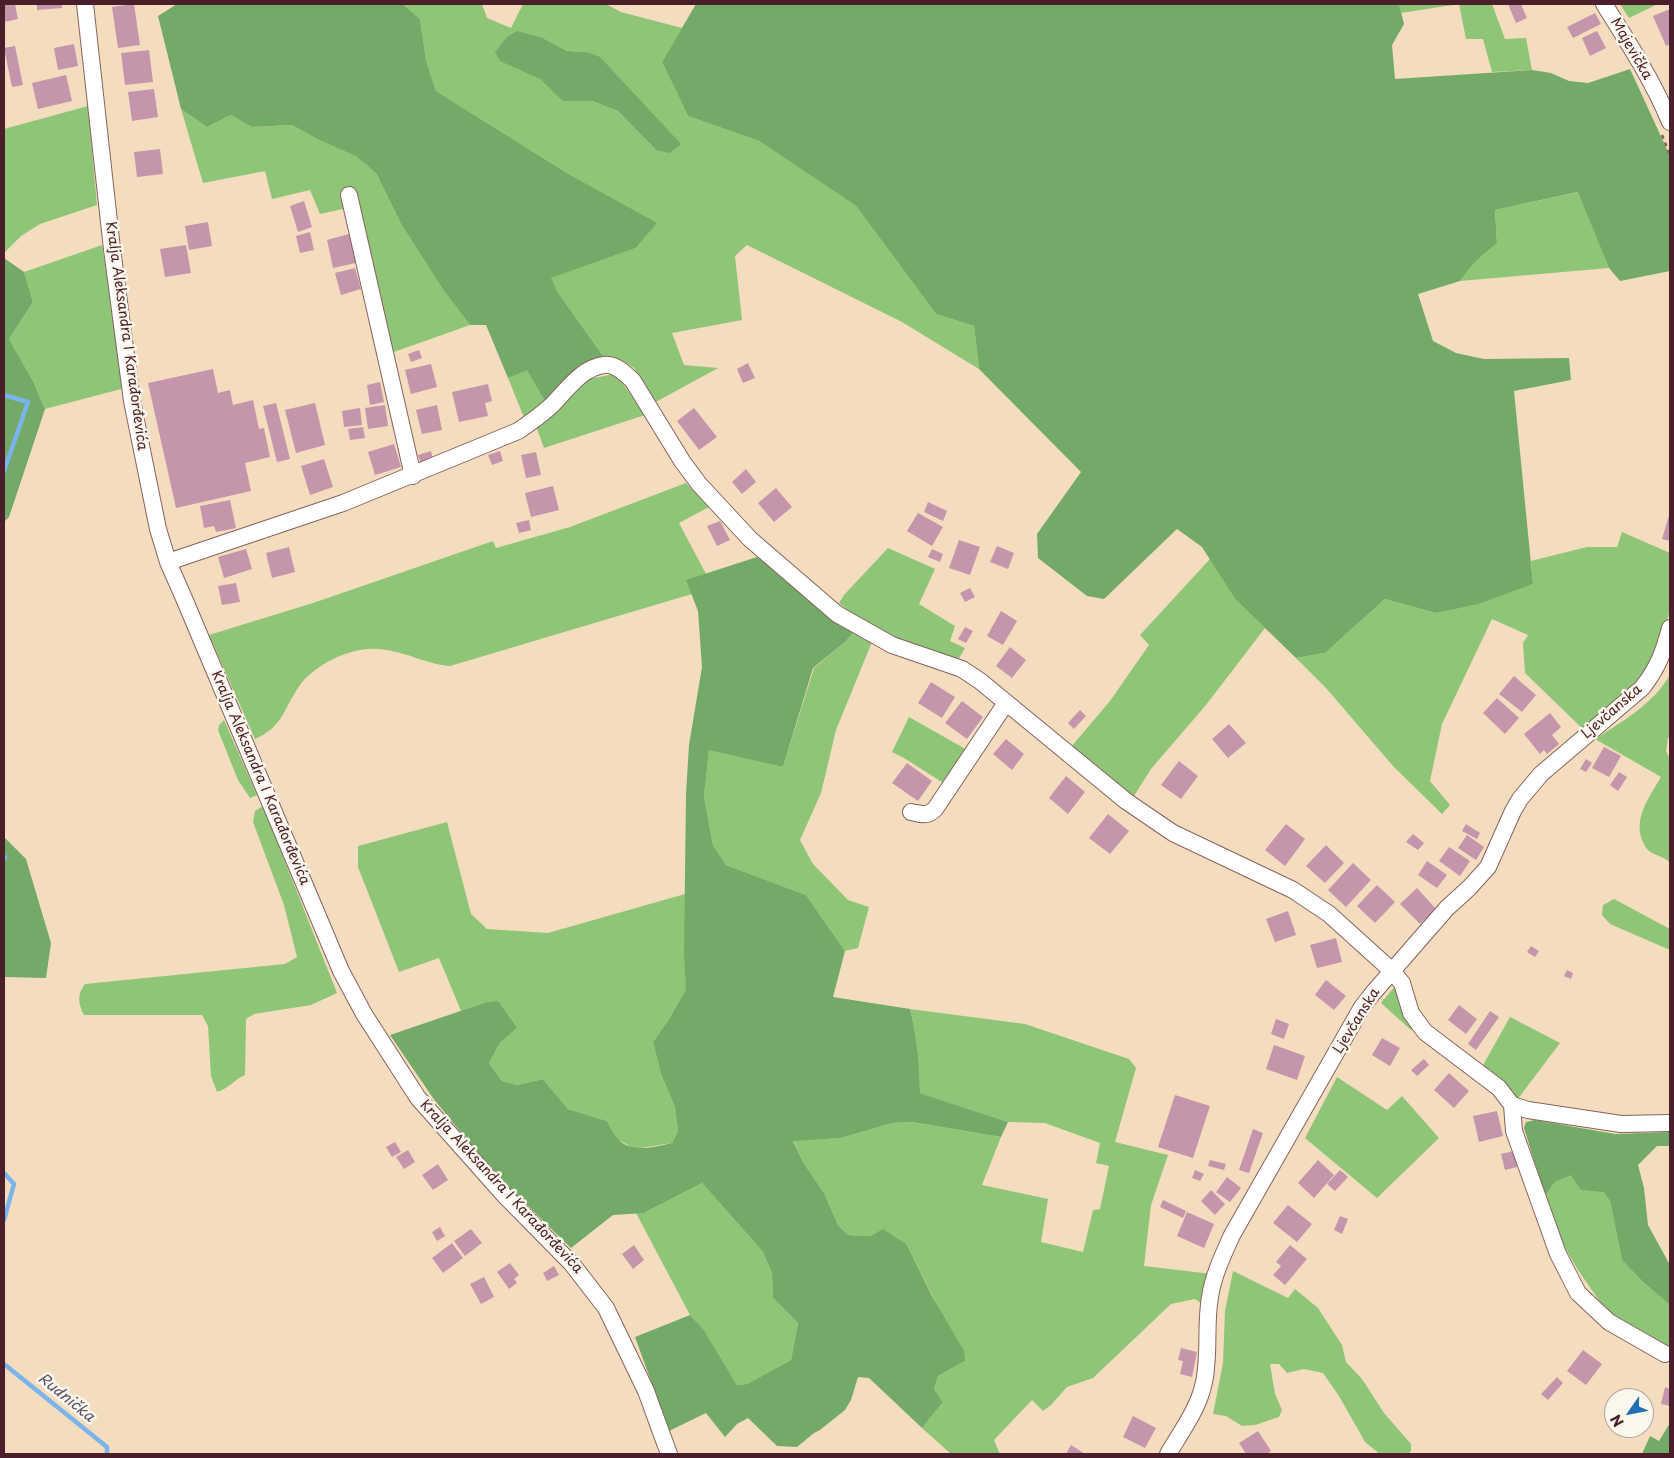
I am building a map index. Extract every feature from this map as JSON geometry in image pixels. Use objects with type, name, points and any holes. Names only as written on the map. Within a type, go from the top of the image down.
[{"type":"street","name":"Kralja Aleksandra I Karađorđevića","points":[[85,4],[112,249],[132,401],[158,529],[168,562],[341,971],[364,1014],[418,1098],[505,1196],[572,1264],[606,1308],[646,1391],[669,1454]]},
{"type":"street","name":"Majevička","points":[[1604,4],[1651,82],[1670,122]]},
{"type":"street","points":[[349,194],[413,476]]},
{"type":"street","points":[[168,562],[343,503],[413,476],[518,431],[533,422],[585,372],[604,364],[611,365],[622,371],[633,381],[682,461],[699,484],[750,538],[837,614],[892,645],[962,669],[980,681],[1126,801],[1173,833],[1293,890],[1328,914],[1391,970],[1402,983],[1411,1013],[1425,1032],[1499,1088],[1512,1105],[1514,1131],[1520,1149],[1558,1254],[1578,1293],[1610,1322],[1665,1354]]},
{"type":"street","name":"Ljevčanska","points":[[1168,1454],[1196,1406],[1204,1383],[1210,1298],[1214,1277],[1232,1236],[1362,1007],[1391,970],[1447,908],[1488,867],[1513,811],[1520,799],[1541,774],[1642,688],[1654,672],[1664,651],[1670,628]]},
{"type":"street","points":[[910,812],[924,815],[930,814],[935,809],[1006,703]]},
{"type":"street","points":[[1512,1105],[1536,1111],[1622,1124],[1670,1123]]},
{"type":"green space","points":[[177,4],[403,4],[420,19],[426,60],[436,91],[567,173],[657,223],[636,248],[551,278],[557,291],[603,356],[580,365],[562,381],[546,403],[527,370],[508,378],[486,325],[470,325],[444,291],[401,224],[376,173],[356,156],[315,138],[292,125],[252,127],[231,115],[207,127],[181,109],[158,16]]},
{"type":"green space","points":[[403,4],[482,4],[487,18],[511,28],[523,4],[606,4],[621,12],[682,28],[662,62],[688,116],[759,141],[856,206],[936,314],[974,326],[979,369],[902,322],[747,245],[735,256],[742,320],[672,333],[684,365],[718,368],[654,403],[634,368],[623,361],[603,356],[557,291],[550,278],[636,248],[656,223],[567,173],[436,91],[426,60],[420,19]],"holes":[[[543,38],[567,51],[587,52],[656,150],[618,111],[592,101],[564,101],[540,79]]]},
{"type":"green space","points":[[696,4],[1399,4],[1404,24],[1392,45],[1395,79],[1532,70],[1551,73],[1569,81],[1588,83],[1630,69],[1670,156],[1670,271],[1620,281],[1609,268],[1578,192],[1495,210],[1497,243],[1474,263],[1460,281],[1418,294],[1433,341],[1456,353],[1484,359],[1569,358],[1571,380],[1514,391],[1533,584],[1478,604],[1436,613],[1385,599],[1325,653],[1296,658],[1235,599],[1202,547],[1177,529],[1104,599],[1087,596],[1038,558],[1037,534],[1081,472],[979,369],[974,326],[936,314],[856,206],[759,141],[688,116],[662,62]]},
{"type":"green space","points":[[1399,4],[1459,4],[1401,13]]},
{"type":"green space","points":[[1459,4],[1492,4],[1505,39],[1526,38],[1532,70],[1492,72],[1483,39],[1466,39]]},
{"type":"green space","points":[[1620,4],[1658,4],[1629,18]]},
{"type":"green space","points":[[517,31],[543,38],[567,51],[587,52],[600,57],[681,144],[670,153],[656,150],[618,111],[592,101],[563,101],[540,79],[500,61],[495,52],[507,37]]},
{"type":"green space","points":[[88,106],[97,205],[40,224],[21,236],[4,253],[4,129]]},
{"type":"green space","points":[[181,109],[207,127],[231,115],[253,127],[292,125],[315,138],[356,155],[376,173],[401,224],[444,291],[470,325],[391,353],[351,188],[342,190],[347,208],[320,214],[310,190],[272,199],[265,171],[203,183]]},
{"type":"green space","points":[[1579,192],[1609,268],[1460,281],[1474,263],[1497,243],[1495,210]]},
{"type":"green space","points":[[102,245],[125,388],[45,409],[33,381],[9,339],[33,302],[24,272]]},
{"type":"green space","points":[[4,258],[24,272],[33,302],[9,339],[33,381],[45,409],[9,517],[4,522]]},
{"type":"green space","points":[[527,369],[546,403],[525,420],[508,378]]},
{"type":"green space","points":[[617,375],[645,415],[544,448],[536,426],[575,388],[589,379]]},
{"type":"green space","points":[[686,483],[709,507],[679,523],[706,574],[687,580],[692,594],[450,666],[379,649],[350,652],[331,660],[306,678],[294,694],[278,723],[265,734],[255,739],[209,635],[316,602],[493,541],[496,548],[570,527]]},
{"type":"green space","points":[[1622,532],[1670,553],[1670,610],[1657,656],[1648,672],[1585,731],[1525,673],[1523,643],[1528,635],[1492,619],[1442,724],[1430,781],[1450,805],[1442,814],[1393,766],[1326,688],[1296,658],[1325,653],[1385,599],[1436,613],[1533,584],[1531,561],[1587,547],[1617,547]]},
{"type":"green space","points":[[888,548],[935,569],[919,604],[955,626],[950,641],[965,648],[958,660],[880,631],[852,614],[839,603],[844,595]]},
{"type":"green space","points":[[757,557],[855,631],[845,642],[813,668],[783,767],[709,750],[704,797],[713,845],[726,865],[806,895],[845,951],[833,997],[910,1009],[918,1051],[920,1093],[1008,1122],[1001,1137],[912,1122],[892,1123],[841,1138],[793,1141],[803,1162],[824,1193],[838,1225],[848,1235],[871,1236],[883,1229],[907,1245],[932,1296],[964,1351],[965,1361],[938,1376],[934,1389],[943,1402],[922,1428],[869,1378],[858,1377],[851,1400],[845,1410],[797,1447],[777,1446],[748,1418],[737,1424],[725,1437],[706,1413],[669,1431],[635,1337],[690,1315],[704,1330],[737,1385],[747,1384],[791,1360],[798,1323],[773,1298],[772,1273],[763,1252],[702,1183],[644,1213],[613,1215],[571,1248],[492,1171],[433,1098],[390,1035],[484,1003],[498,1001],[517,1028],[500,1043],[489,1063],[502,1081],[517,1085],[543,1079],[568,1109],[607,1121],[617,1138],[629,1146],[643,1148],[672,1143],[678,1131],[675,1107],[661,1074],[653,1042],[686,989],[684,954],[686,794],[689,745],[702,667],[698,611],[686,580]]},
{"type":"green space","points":[[1210,559],[1235,599],[1265,628],[1206,705],[1151,769],[1132,799],[1071,747],[1110,701],[1149,645],[1140,635]]},
{"type":"green space","points":[[855,631],[872,642],[836,730],[821,793],[800,840],[813,864],[848,900],[869,907],[858,948],[845,951],[806,895],[726,865],[713,845],[704,797],[709,749],[783,767],[814,668]]},
{"type":"green space","points":[[1670,675],[1670,736],[1666,751],[1670,759],[1670,863],[1665,858],[1647,849],[1642,840],[1640,830],[1642,812],[1661,777],[1595,739],[1646,703],[1655,695]]},
{"type":"green space","points":[[909,717],[969,751],[945,784],[892,752]]},
{"type":"green space","points":[[224,720],[257,795],[250,798],[238,780],[218,730],[219,725]]},
{"type":"green space","points":[[263,806],[337,993],[311,1005],[254,1014],[246,1019],[245,1075],[217,1092],[211,1076],[208,1026],[202,1015],[84,1015],[80,1007],[80,995],[85,984],[285,964],[297,957],[284,905],[253,822],[255,811]]},
{"type":"green space","points":[[447,822],[471,914],[487,929],[548,933],[685,894],[686,989],[653,1042],[661,1074],[675,1107],[678,1131],[672,1143],[635,1149],[617,1139],[607,1121],[568,1109],[543,1079],[517,1085],[502,1081],[489,1063],[500,1043],[517,1028],[484,1003],[461,1011],[439,958],[399,972],[358,867],[358,846]]},
{"type":"green space","points":[[4,837],[26,859],[51,943],[46,978],[4,977]]},
{"type":"green space","points":[[1614,899],[1670,929],[1670,950],[1610,924],[1602,915],[1603,905]]},
{"type":"green space","points":[[1396,985],[1412,1031],[1381,1003]]},
{"type":"green space","points":[[910,1009],[1025,1024],[1129,1059],[1136,1068],[1115,1142],[1168,1155],[1151,1205],[1144,1266],[1212,1274],[1205,1306],[1195,1299],[1171,1304],[1093,1378],[1067,1387],[1043,1411],[1032,1400],[994,1440],[1000,1454],[951,1454],[922,1428],[943,1402],[934,1389],[938,1376],[965,1361],[907,1245],[871,1236],[848,1235],[838,1225],[824,1193],[803,1162],[793,1140],[841,1138],[892,1123],[912,1122],[1001,1137],[982,1185],[1048,1199],[1041,1242],[1083,1252],[1093,1210],[1100,1209],[1109,1166],[1096,1163],[1100,1143],[1045,1123],[1008,1122],[920,1093],[918,1051]]},
{"type":"green space","points":[[1510,1017],[1560,1043],[1517,1100],[1482,1067]]},
{"type":"green space","points":[[1337,1077],[1387,1110],[1402,1096],[1439,1138],[1377,1198],[1305,1138]]},
{"type":"green space","points":[[1535,1120],[1615,1134],[1670,1132],[1670,1146],[1657,1146],[1638,1165],[1644,1188],[1648,1225],[1670,1265],[1670,1305],[1643,1282],[1622,1260],[1610,1201],[1604,1192],[1581,1190],[1571,1175],[1555,1182],[1545,1196],[1524,1128],[1526,1122]]},
{"type":"green space","points":[[1572,1174],[1581,1190],[1604,1191],[1610,1201],[1622,1260],[1643,1282],[1670,1305],[1670,1350],[1607,1312],[1564,1246],[1545,1196],[1555,1182]]},
{"type":"green space","points":[[702,1183],[763,1252],[772,1273],[773,1298],[798,1323],[791,1360],[747,1384],[737,1385],[704,1330],[690,1315],[636,1213],[644,1213]]},
{"type":"green space","points":[[1233,1271],[1288,1298],[1295,1289],[1318,1308],[1342,1345],[1346,1362],[1362,1379],[1384,1413],[1411,1444],[1411,1451],[1408,1454],[1380,1454],[1365,1442],[1339,1396],[1323,1373],[1304,1369],[1287,1373],[1279,1364],[1270,1364],[1275,1394],[1282,1410],[1279,1417],[1255,1425],[1242,1426],[1226,1416],[1213,1414],[1223,1363],[1225,1311]]},
{"type":"green space","points":[[1670,1423],[1670,1454],[1642,1454],[1649,1438],[1659,1441]]},
{"type":"building","points":[[4,4],[15,4],[18,19],[4,22]]},
{"type":"building","points":[[37,4],[62,4],[62,8],[37,10]]},
{"type":"building","points":[[134,4],[140,45],[118,48],[112,7]]},
{"type":"building","points":[[1508,4],[1521,4],[1527,18],[1516,23]]},
{"type":"building","points":[[1670,9],[1670,44],[1666,46],[1653,16]]},
{"type":"building","points":[[1595,13],[1601,24],[1573,38],[1567,27]]},
{"type":"building","points":[[1597,31],[1606,48],[1590,56],[1582,38]]},
{"type":"building","points":[[74,44],[78,66],[58,70],[54,48]]},
{"type":"building","points":[[15,46],[23,85],[12,87],[4,48]]},
{"type":"building","points":[[149,50],[153,82],[125,85],[121,53]]},
{"type":"building","points":[[66,75],[72,101],[38,109],[32,83]]},
{"type":"building","points":[[154,89],[158,117],[132,121],[128,92]]},
{"type":"building","points":[[160,149],[163,174],[137,177],[134,152]]},
{"type":"building","points":[[304,201],[312,227],[298,232],[290,206]]},
{"type":"building","points":[[208,222],[212,246],[189,250],[185,226]]},
{"type":"building","points":[[310,232],[314,250],[300,253],[296,236]]},
{"type":"building","points":[[349,234],[356,263],[333,268],[327,240]]},
{"type":"building","points":[[186,245],[191,273],[165,277],[160,249]]},
{"type":"building","points":[[355,268],[361,289],[341,295],[335,273]]},
{"type":"building","points":[[419,350],[422,358],[411,362],[408,354]]},
{"type":"building","points":[[748,363],[755,378],[743,383],[737,369]]},
{"type":"building","points":[[431,364],[437,387],[411,394],[405,370]]},
{"type":"building","points":[[213,369],[218,393],[230,390],[233,405],[253,400],[259,429],[264,428],[270,457],[245,463],[251,491],[176,508],[148,383]]},
{"type":"building","points":[[380,382],[384,402],[370,405],[367,385]]},
{"type":"building","points":[[488,384],[492,401],[485,403],[488,416],[459,422],[452,392]]},
{"type":"building","points":[[276,403],[290,459],[277,462],[263,406]]},
{"type":"building","points":[[315,403],[325,445],[296,453],[285,410]]},
{"type":"building","points":[[385,405],[388,426],[368,429],[365,408]]},
{"type":"building","points":[[437,405],[442,430],[422,434],[416,410]]},
{"type":"building","points":[[360,408],[362,425],[344,427],[342,411]]},
{"type":"building","points":[[694,408],[717,437],[699,450],[677,421]]},
{"type":"building","points":[[363,427],[365,438],[350,440],[348,429]]},
{"type":"building","points":[[394,444],[401,467],[375,475],[368,452]]},
{"type":"building","points":[[431,451],[433,459],[421,463],[418,455]]},
{"type":"building","points":[[500,451],[503,461],[492,465],[488,455]]},
{"type":"building","points":[[536,452],[541,475],[526,478],[521,455]]},
{"type":"building","points":[[324,459],[333,487],[310,495],[301,466]]},
{"type":"building","points":[[746,469],[756,482],[742,494],[732,482]]},
{"type":"building","points":[[553,486],[559,510],[531,517],[525,493]]},
{"type":"building","points":[[776,488],[792,507],[774,522],[758,503]]},
{"type":"building","points":[[230,500],[236,528],[216,532],[214,526],[204,528],[200,506]]},
{"type":"building","points":[[928,502],[947,511],[943,521],[924,512]]},
{"type":"building","points":[[1670,512],[1670,541],[1662,539]]},
{"type":"building","points":[[918,513],[943,527],[932,546],[907,531]]},
{"type":"building","points":[[529,520],[531,530],[519,533],[516,523]]},
{"type":"building","points":[[720,521],[730,540],[717,546],[707,526]]},
{"type":"building","points":[[959,540],[980,547],[970,575],[949,568]]},
{"type":"building","points":[[997,546],[1014,553],[1008,569],[990,562]]},
{"type":"building","points":[[289,547],[295,572],[272,578],[266,553]]},
{"type":"building","points":[[246,549],[252,569],[224,578],[218,557]]},
{"type":"building","points":[[932,549],[943,554],[940,562],[928,557]]},
{"type":"building","points":[[236,583],[240,602],[222,605],[218,586]]},
{"type":"building","points":[[970,588],[975,597],[965,602],[960,593]]},
{"type":"building","points":[[1001,611],[1017,621],[1003,645],[987,636]]},
{"type":"building","points":[[965,627],[973,631],[966,643],[958,639]]},
{"type":"building","points":[[1010,647],[1026,660],[1012,678],[996,666]]},
{"type":"building","points":[[1514,676],[1536,695],[1522,712],[1499,694]]},
{"type":"building","points":[[931,682],[955,697],[942,718],[918,703]]},
{"type":"building","points":[[1497,698],[1519,718],[1505,734],[1483,713]]},
{"type":"building","points":[[962,701],[983,717],[967,739],[945,723]]},
{"type":"building","points":[[1080,710],[1086,716],[1074,729],[1068,723]]},
{"type":"building","points":[[1550,713],[1561,727],[1552,735],[1559,744],[1547,754],[1544,750],[1540,754],[1524,734]]},
{"type":"building","points":[[1229,724],[1246,743],[1228,758],[1212,739]]},
{"type":"building","points":[[1006,739],[1024,754],[1012,770],[993,754]]},
{"type":"building","points":[[1604,747],[1621,756],[1609,777],[1592,768]]},
{"type":"building","points":[[1586,759],[1592,763],[1586,772],[1580,769]]},
{"type":"building","points":[[1179,761],[1198,776],[1181,799],[1161,785]]},
{"type":"building","points":[[907,763],[932,781],[918,801],[892,783]]},
{"type":"building","points":[[1619,772],[1627,777],[1618,791],[1610,785]]},
{"type":"building","points":[[1066,776],[1085,792],[1068,814],[1049,798]]},
{"type":"building","points":[[1108,814],[1129,831],[1110,854],[1089,838]]},
{"type":"building","points":[[1286,824],[1305,839],[1285,866],[1265,850]]},
{"type":"building","points":[[1466,824],[1480,833],[1477,839],[1462,831]]},
{"type":"building","points":[[1413,834],[1424,843],[1418,850],[1406,842]]},
{"type":"building","points":[[1467,835],[1484,847],[1476,860],[1458,848]]},
{"type":"building","points":[[1326,845],[1344,863],[1325,883],[1306,866]]},
{"type":"building","points":[[1449,847],[1470,861],[1460,876],[1439,861]]},
{"type":"building","points":[[1427,861],[1447,875],[1437,888],[1418,875]]},
{"type":"building","points":[[1353,863],[1371,880],[1346,907],[1328,890]]},
{"type":"building","points":[[1377,885],[1395,902],[1375,923],[1357,906]]},
{"type":"building","points":[[1417,888],[1436,909],[1420,924],[1400,904]]},
{"type":"building","points":[[1288,911],[1296,935],[1275,942],[1266,919]]},
{"type":"building","points":[[1336,938],[1342,962],[1317,968],[1310,945]]},
{"type":"building","points":[[1531,946],[1539,951],[1535,957],[1527,952]]},
{"type":"building","points":[[1567,970],[1573,973],[1571,979],[1564,976]]},
{"type":"building","points":[[1326,980],[1346,996],[1334,1010],[1315,995]]},
{"type":"building","points":[[1459,1005],[1477,1019],[1466,1034],[1448,1020]]},
{"type":"building","points":[[1490,1011],[1499,1017],[1476,1050],[1468,1044]]},
{"type":"building","points":[[1276,1019],[1289,1024],[1284,1039],[1271,1034]]},
{"type":"building","points":[[1382,1038],[1400,1048],[1390,1066],[1372,1055]]},
{"type":"building","points":[[1274,1045],[1305,1056],[1297,1080],[1266,1069]]},
{"type":"building","points":[[1424,1059],[1429,1065],[1417,1076],[1411,1070]]},
{"type":"building","points":[[1449,1073],[1469,1091],[1454,1108],[1434,1090]]},
{"type":"building","points":[[1175,1095],[1210,1106],[1193,1158],[1158,1147]]},
{"type":"building","points":[[1497,1111],[1503,1136],[1479,1142],[1473,1116]]},
{"type":"building","points":[[1253,1129],[1263,1133],[1249,1173],[1239,1170]]},
{"type":"building","points":[[395,1142],[401,1152],[392,1157],[386,1147]]},
{"type":"building","points":[[408,1150],[415,1162],[404,1169],[396,1157]]},
{"type":"building","points":[[1514,1151],[1517,1167],[1505,1170],[1501,1154]]},
{"type":"building","points":[[1210,1160],[1226,1164],[1224,1170],[1208,1166]]},
{"type":"building","points":[[1318,1160],[1334,1175],[1314,1198],[1298,1183]]},
{"type":"building","points":[[438,1164],[448,1180],[433,1190],[422,1175]]},
{"type":"building","points":[[1195,1170],[1204,1174],[1200,1181],[1192,1178]]},
{"type":"building","points":[[1340,1170],[1348,1177],[1335,1191],[1327,1184]]},
{"type":"building","points":[[1227,1177],[1241,1188],[1230,1202],[1216,1192]]},
{"type":"building","points":[[1211,1190],[1225,1204],[1215,1215],[1201,1201]]},
{"type":"building","points":[[1163,1200],[1186,1211],[1183,1218],[1160,1207]]},
{"type":"building","points":[[1288,1205],[1312,1224],[1297,1242],[1273,1223]]},
{"type":"building","points":[[1187,1212],[1214,1224],[1204,1248],[1177,1236]]},
{"type":"building","points":[[1340,1216],[1348,1219],[1342,1234],[1334,1230]]},
{"type":"building","points":[[440,1227],[445,1236],[437,1241],[432,1232]]},
{"type":"building","points":[[471,1229],[482,1243],[465,1256],[454,1241]]},
{"type":"building","points":[[452,1243],[463,1258],[443,1273],[432,1258]]},
{"type":"building","points":[[634,1245],[644,1260],[633,1269],[622,1254]]},
{"type":"building","points":[[1290,1245],[1307,1259],[1285,1285],[1273,1275],[1281,1266],[1276,1262]]},
{"type":"building","points":[[510,1263],[519,1275],[514,1279],[517,1283],[509,1289],[497,1272]]},
{"type":"building","points":[[554,1266],[559,1275],[547,1281],[543,1273]]},
{"type":"building","points":[[484,1277],[494,1297],[481,1304],[470,1284]]},
{"type":"building","points":[[1181,1348],[1197,1352],[1192,1377],[1180,1374],[1183,1361],[1178,1360]]},
{"type":"building","points":[[1583,1350],[1602,1364],[1586,1385],[1567,1371]]},
{"type":"building","points":[[1557,1377],[1563,1383],[1548,1400],[1541,1394]]},
{"type":"building","points":[[1665,1387],[1670,1389],[1670,1406],[1661,1404]]},
{"type":"building","points":[[1133,1416],[1156,1428],[1145,1448],[1123,1437]]},
{"type":"building","points":[[1258,1431],[1271,1451],[1267,1454],[1246,1454],[1239,1443]]},
{"type":"building","points":[[1071,1445],[1085,1454],[1066,1454]]},
{"type":"waterway","name":"Rudnička","points":[[4,395],[28,402],[4,471]]},
{"type":"waterway","name":"Rudnička","points":[[4,1173],[14,1184],[4,1220]]},
{"type":"waterway","name":"Rudnička","points":[[4,1364],[107,1447],[107,1454]]}]
